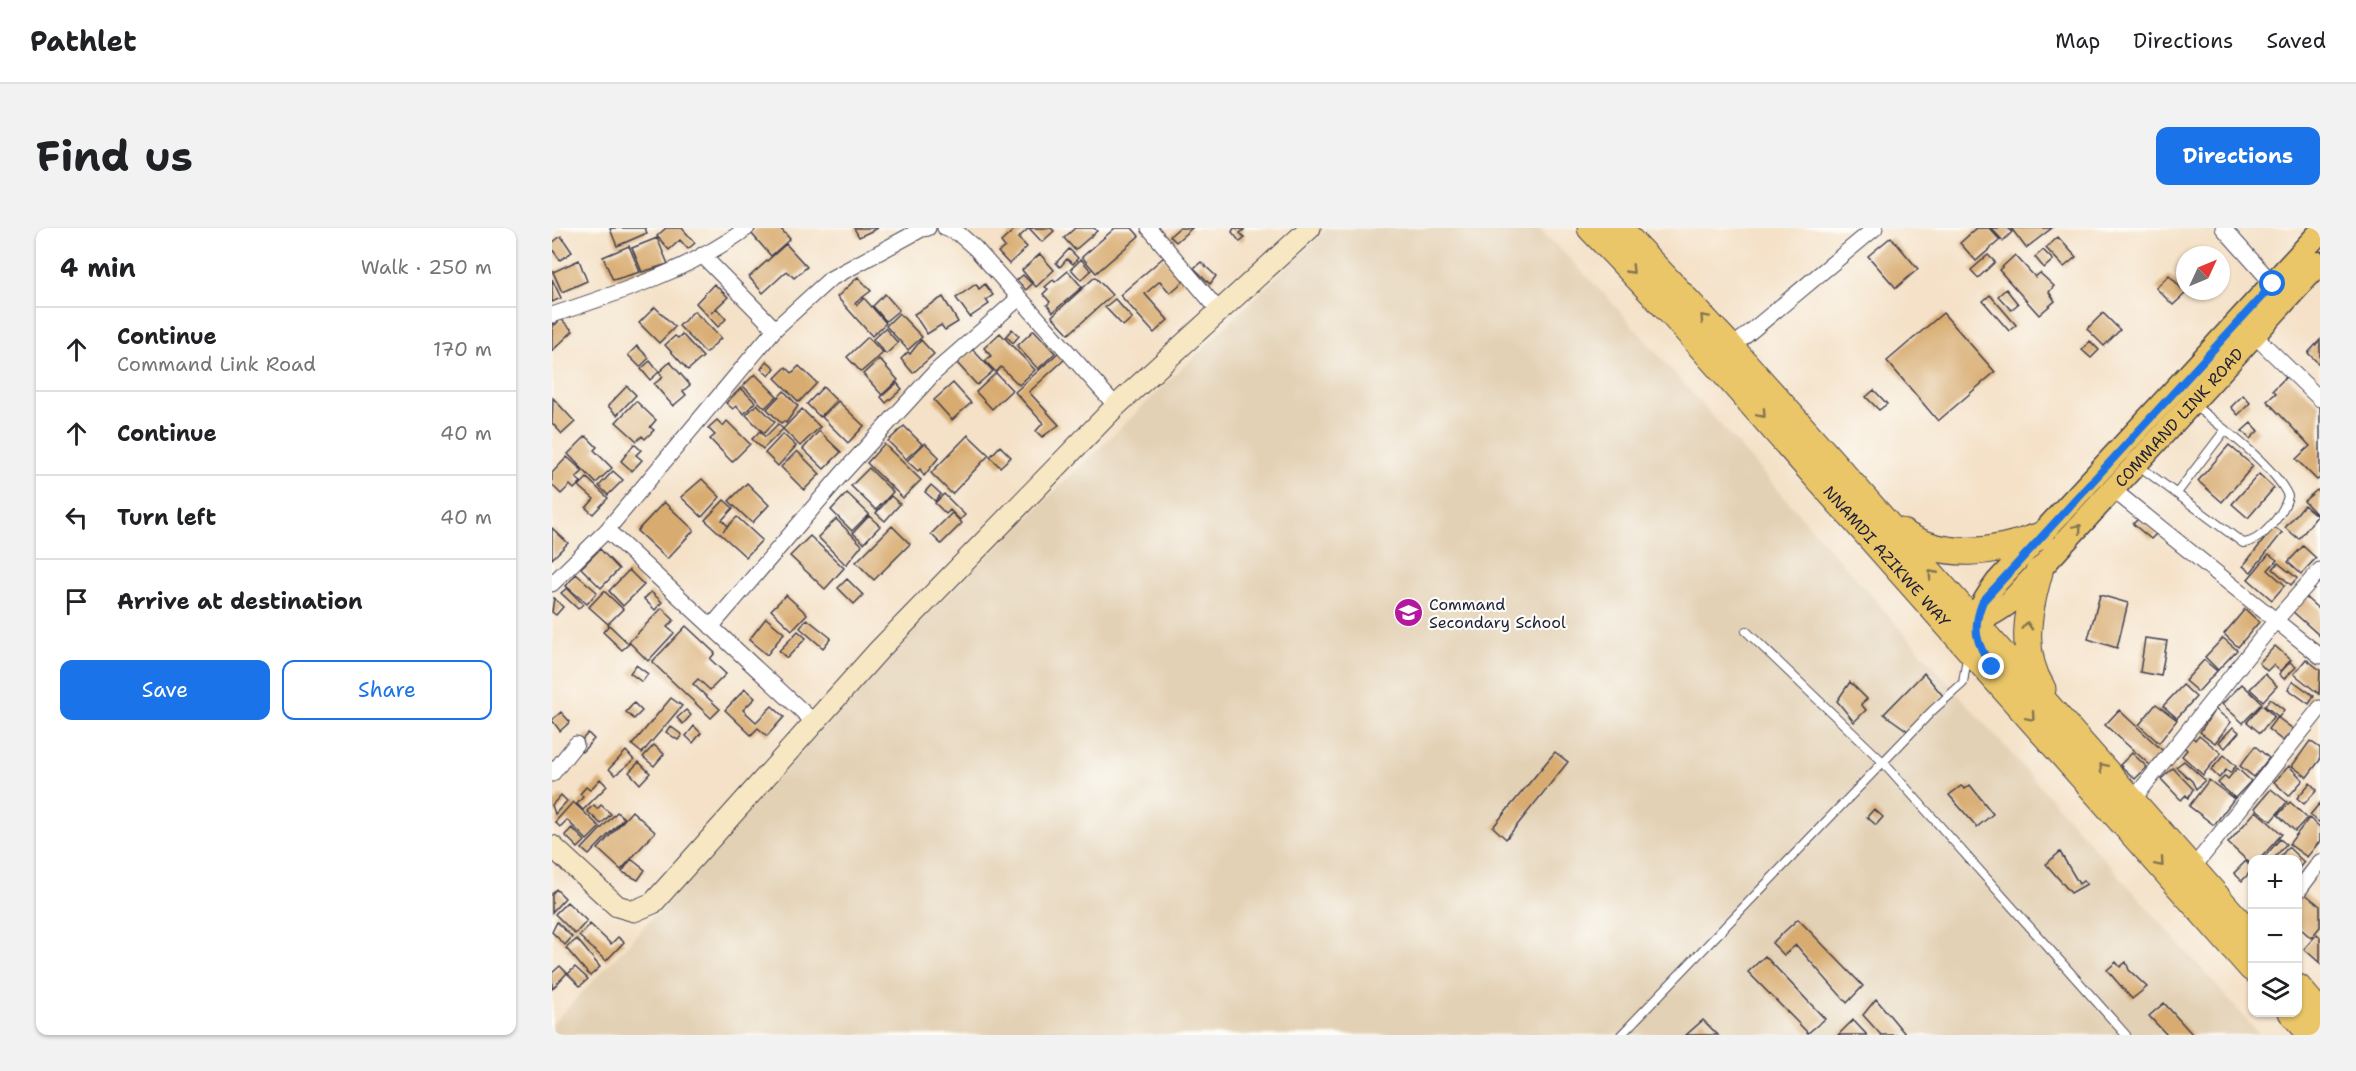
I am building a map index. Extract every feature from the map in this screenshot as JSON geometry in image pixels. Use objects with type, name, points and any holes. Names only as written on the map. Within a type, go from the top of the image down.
[{"type":"highway","name":"NNAMDI AZIKWE WAY","points":[[1591,228],[1670,311],[1931,604],[1972,634],[2060,718],[2248,931]]},
{"type":"highway","name":"NNAMDI AZIKWE WAY","points":[[1618,228],[1731,348],[1877,513],[1972,634],[2003,685],[2249,963]]},
{"type":"highway","points":[[1877,513],[1910,539],[1929,547],[1950,551],[1993,549],[2016,545],[2040,536]]},
{"type":"highway","points":[[2039,572],[2028,611],[2029,654],[2039,684],[2060,718]]},
{"type":"highway","points":[[2302,996],[2312,1016]]},
{"type":"main road","name":"COMMAND LINK ROAD","points":[[1972,634],[1983,601],[2320,232]]},
{"type":"main road","name":"COMMAND LINK ROAD","points":[[1972,634],[2039,572],[2112,489],[2320,263]]},
{"type":"street","points":[[552,315],[610,296],[702,255],[729,233],[747,228]]},
{"type":"street","points":[[552,584],[607,530],[775,329],[830,279],[922,229],[928,228]]},
{"type":"street","points":[[945,228],[959,234],[975,248],[1116,406]]},
{"type":"street","points":[[1149,228],[1220,312]]},
{"type":"street","points":[[552,846],[617,906],[634,911],[653,903],[879,650],[1116,406],[1310,228]]},
{"type":"street","points":[[1731,348],[1875,228]]},
{"type":"street","points":[[2223,228],[2273,284]]},
{"type":"street","points":[[702,255],[775,329]]},
{"type":"street","points":[[711,627],[841,475],[935,372],[1019,298]]},
{"type":"street","points":[[2254,335],[2320,399]]},
{"type":"street","points":[[2112,489],[2320,656]]},
{"type":"street","points":[[607,530],[814,722]]},
{"type":"street","points":[[2132,801],[2276,620],[2320,570]]},
{"type":"street","points":[[2192,869],[2320,708]]},
{"type":"street","points":[[552,774],[576,744]]},
{"type":"street","points":[[2302,886],[2320,862]]},
{"type":"lane","points":[[2135,464],[2243,543],[2259,536],[2276,518],[2289,496],[2285,489],[2268,469],[2191,403]]},
{"type":"lane","points":[[2177,493],[2225,430]]},
{"type":"lane","points":[[1746,631],[1884,762],[2126,1035]]},
{"type":"lane","points":[[1621,1035],[1963,683],[1972,634]]},
{"type":"shaded area","name":"Command Secondary School","points":[[1327,228],[1539,228],[1608,298],[2260,1035],[552,1035],[552,1024],[631,941],[899,642]]},
{"type":"building","points":[[645,228],[647,233],[617,246],[610,229]]},
{"type":"building","points":[[666,228],[682,228],[695,243],[688,249],[680,240],[669,250],[657,236]]},
{"type":"building","points":[[757,228],[780,228],[790,239],[771,256],[751,233]]},
{"type":"building","points":[[854,228],[878,228],[859,237]]},
{"type":"building","points":[[1016,228],[1029,228],[1018,238],[1027,247],[1009,264],[998,252],[1005,247],[1001,242]]},
{"type":"building","points":[[1029,228],[1051,228],[1054,231],[1042,242]]},
{"type":"building","points":[[1075,228],[1094,228],[1097,231],[1075,250],[1064,238]]},
{"type":"building","points":[[1115,228],[1132,228],[1139,236],[1096,273],[1082,257]]},
{"type":"building","points":[[1179,228],[1192,228],[1176,242],[1170,236]]},
{"type":"building","points":[[1234,228],[1244,230],[1240,233],[1245,238],[1240,242],[1232,232]]},
{"type":"building","points":[[1977,228],[1989,228],[2000,240],[1976,261],[1960,243]]},
{"type":"building","points":[[1991,228],[2008,228],[2012,232],[2003,241]]},
{"type":"building","points":[[2011,228],[2052,228],[2026,248]]},
{"type":"building","points":[[561,236],[572,252],[560,260],[552,249],[552,243]]},
{"type":"building","points":[[1891,237],[1918,269],[1896,288],[1868,256]]},
{"type":"building","points":[[2058,237],[2076,257],[2064,267],[2046,248]]},
{"type":"building","points":[[657,238],[668,264],[642,272],[632,248]]},
{"type":"building","points":[[786,244],[807,267],[794,278],[787,271],[763,293],[749,277]]},
{"type":"building","points":[[629,246],[640,272],[613,280],[603,257]]},
{"type":"building","points":[[1069,249],[1078,258],[1073,264],[1067,259],[1060,267],[1056,263]]},
{"type":"building","points":[[2043,250],[2053,260],[2044,268],[2035,257]]},
{"type":"building","points":[[1040,254],[1054,270],[1036,287],[1022,270]]},
{"type":"building","points":[[1988,255],[1995,262],[1978,278],[1971,270]]},
{"type":"building","points":[[2015,255],[2035,277],[2040,273],[2054,286],[2049,292],[2055,301],[2039,315],[1999,270]]},
{"type":"building","points":[[1164,257],[1184,281],[1170,293],[1160,281],[1145,294],[1168,320],[1154,333],[1120,295]]},
{"type":"building","points":[[1081,259],[1091,271],[1081,280],[1071,269]]},
{"type":"building","points":[[579,260],[587,281],[562,292],[553,272]]},
{"type":"building","points":[[1201,262],[1216,276],[1210,284],[1194,268]]},
{"type":"building","points":[[1068,271],[1082,287],[1053,312],[1047,305],[1050,302],[1043,294],[1048,289],[1045,287]]},
{"type":"building","points":[[1023,275],[1032,284],[1026,290],[1017,280]]},
{"type":"building","points":[[2169,275],[2176,282],[2176,300],[2178,300],[2173,305],[2156,288]]},
{"type":"building","points":[[858,277],[871,291],[855,303],[857,305],[864,298],[886,323],[872,336],[837,297]]},
{"type":"building","points":[[1095,277],[1112,295],[1069,334],[1052,316]]},
{"type":"building","points":[[552,279],[561,298],[552,302]]},
{"type":"building","points":[[714,284],[728,297],[711,313],[717,309],[726,319],[718,327],[696,303]]},
{"type":"building","points":[[976,284],[979,289],[985,284],[993,295],[986,300],[989,304],[970,317],[956,298]]},
{"type":"building","points":[[2006,289],[2018,304],[2011,310],[1998,296]]},
{"type":"building","points":[[885,294],[899,310],[886,321],[873,306]]},
{"type":"building","points":[[1990,295],[2016,325],[2009,331],[1983,301]]},
{"type":"building","points":[[943,297],[958,322],[945,330],[941,325],[927,334],[914,314]]},
{"type":"building","points":[[1115,299],[1132,318],[1123,326],[1105,307]]},
{"type":"building","points":[[655,307],[675,327],[659,343],[639,323]]},
{"type":"building","points":[[694,311],[721,338],[706,353],[679,326]]},
{"type":"building","points":[[899,313],[922,337],[908,350],[886,326]]},
{"type":"building","points":[[1943,313],[1995,372],[1938,421],[1887,361]]},
{"type":"building","points":[[2103,313],[2120,330],[2104,346],[2087,329]]},
{"type":"building","points":[[561,319],[573,331],[552,351],[552,322],[555,325]]},
{"type":"building","points":[[885,328],[898,343],[886,354],[873,339]]},
{"type":"building","points":[[1012,329],[1019,336],[1013,343],[1006,336]]},
{"type":"building","points":[[1034,330],[1055,353],[1038,369],[1017,346]]},
{"type":"building","points":[[1000,333],[1035,370],[1019,385],[1001,367],[996,372],[985,361],[991,356],[984,348]]},
{"type":"building","points":[[682,334],[703,357],[688,370],[665,345],[675,336],[678,338]]},
{"type":"building","points":[[868,337],[883,353],[861,372],[847,357]]},
{"type":"building","points":[[921,340],[934,354],[913,373],[901,359],[908,352],[910,354]]},
{"type":"building","points":[[2320,340],[2320,363],[2319,364],[2308,353]]},
{"type":"building","points":[[2090,341],[2099,350],[2091,358],[2082,350]]},
{"type":"building","points":[[637,346],[649,358],[640,367],[628,355]]},
{"type":"building","points":[[972,349],[993,371],[977,385],[957,363]]},
{"type":"building","points":[[1059,352],[1065,359],[1029,392],[1059,425],[1042,437],[1036,431],[1043,423],[1015,392]]},
{"type":"building","points":[[879,359],[898,380],[882,395],[863,374]]},
{"type":"building","points":[[650,361],[659,372],[650,380],[641,369]]},
{"type":"building","points":[[767,361],[775,368],[769,376],[761,369]]},
{"type":"building","points":[[670,362],[690,385],[683,391],[686,395],[673,406],[654,384],[663,377],[659,372]]},
{"type":"building","points":[[799,366],[817,383],[799,402],[775,378],[786,367],[792,373]]},
{"type":"building","points":[[996,373],[1012,390],[992,409],[976,392]]},
{"type":"building","points":[[755,374],[777,396],[765,408],[743,386]]},
{"type":"building","points":[[2287,376],[2320,405],[2320,478],[2317,480],[2296,459],[2310,446],[2267,401],[2276,393],[2273,390]]},
{"type":"building","points":[[897,383],[902,389],[886,403],[881,397]]},
{"type":"building","points":[[953,383],[971,403],[952,420],[934,400]]},
{"type":"building","points":[[627,386],[636,395],[617,415],[608,406]]},
{"type":"building","points":[[823,387],[836,400],[820,417],[807,404]]},
{"type":"building","points":[[741,388],[755,402],[744,414],[736,406],[733,409],[726,403]]},
{"type":"building","points":[[1874,390],[1887,404],[1879,410],[1866,397]]},
{"type":"building","points":[[784,391],[798,406],[786,423],[784,421],[781,423],[767,409]]},
{"type":"building","points":[[2243,395],[2250,403],[2238,415],[2231,407]]},
{"type":"building","points":[[553,398],[575,422],[562,434],[552,423]]},
{"type":"building","points":[[636,401],[656,420],[650,427],[654,430],[645,439],[642,436],[637,441],[616,422]]},
{"type":"building","points":[[838,401],[864,426],[848,443],[822,417]]},
{"type":"building","points":[[757,404],[775,422],[764,433],[746,415]]},
{"type":"building","points":[[802,409],[820,427],[800,446],[783,429]]},
{"type":"building","points":[[717,420],[723,426],[727,421],[750,444],[732,462],[710,439],[715,435],[708,428]]},
{"type":"building","points":[[2251,423],[2258,431],[2250,439],[2242,431]]},
{"type":"building","points":[[778,424],[783,429],[763,449],[752,439],[760,431],[765,437]]},
{"type":"building","points":[[904,426],[922,444],[906,459],[888,441]]},
{"type":"building","points":[[819,431],[841,452],[824,469],[803,449]]},
{"type":"building","points":[[783,434],[796,446],[778,466],[765,453]]},
{"type":"building","points":[[968,435],[989,455],[952,494],[931,473]]},
{"type":"building","points":[[586,436],[597,447],[594,450],[612,468],[596,483],[568,454]]},
{"type":"building","points":[[925,443],[939,457],[924,476],[920,469],[918,471],[907,461]]},
{"type":"building","points":[[634,444],[641,450],[636,455],[642,460],[632,471],[621,461]]},
{"type":"building","points":[[884,444],[921,480],[903,498],[867,463]]},
{"type":"building","points":[[2229,445],[2253,466],[2222,502],[2198,481]]},
{"type":"building","points":[[1000,446],[1011,457],[1000,467],[990,457]]},
{"type":"building","points":[[797,451],[820,474],[804,490],[781,467]]},
{"type":"building","points":[[567,457],[583,471],[576,478],[581,482],[574,489],[570,485],[561,494],[552,485],[552,473]]},
{"type":"building","points":[[869,468],[893,492],[876,510],[851,486]]},
{"type":"building","points":[[613,471],[623,480],[608,495],[599,486]]},
{"type":"building","points":[[2259,474],[2274,488],[2248,518],[2232,504]]},
{"type":"building","points":[[587,478],[608,498],[593,514],[586,508],[594,499],[579,486]]},
{"type":"building","points":[[702,479],[720,497],[702,517],[681,497]]},
{"type":"building","points":[[747,483],[769,505],[752,523],[729,501]]},
{"type":"building","points":[[931,485],[941,494],[935,501],[925,492]]},
{"type":"building","points":[[2317,490],[2320,493],[2320,518],[2304,501]]},
{"type":"building","points":[[847,493],[869,514],[852,531],[831,510]]},
{"type":"building","points":[[944,494],[965,515],[960,520],[950,510],[946,514],[935,503]]},
{"type":"building","points":[[891,496],[900,504],[885,521],[876,513]]},
{"type":"building","points":[[724,500],[733,508],[722,520],[728,526],[737,517],[762,540],[746,557],[705,520]]},
{"type":"building","points":[[664,502],[694,530],[667,559],[637,531]]},
{"type":"building","points":[[2304,505],[2317,516],[2299,539],[2285,528]]},
{"type":"building","points":[[952,513],[962,523],[941,544],[931,534]]},
{"type":"building","points":[[869,516],[880,526],[864,543],[853,533]]},
{"type":"building","points":[[2139,518],[2157,533],[2151,539],[2133,524]]},
{"type":"building","points":[[836,519],[862,545],[846,565],[818,537]]},
{"type":"building","points":[[892,526],[910,544],[874,580],[856,562]]},
{"type":"building","points":[[2274,527],[2282,533],[2251,572],[2243,566]]},
{"type":"building","points":[[552,528],[568,543],[552,559]]},
{"type":"building","points":[[810,536],[844,568],[825,589],[790,556]]},
{"type":"building","points":[[2303,546],[2316,558],[2301,574],[2288,562]]},
{"type":"building","points":[[600,549],[619,569],[601,588],[581,568]]},
{"type":"building","points":[[2269,554],[2277,560],[2268,570],[2285,585],[2272,600],[2248,579]]},
{"type":"building","points":[[2278,563],[2297,578],[2291,585],[2273,569]]},
{"type":"building","points":[[629,570],[644,585],[623,606],[609,591]]},
{"type":"building","points":[[576,574],[597,592],[587,604],[566,586]]},
{"type":"building","points":[[847,579],[863,595],[854,604],[838,588]]},
{"type":"building","points":[[567,588],[583,604],[578,609],[561,593]]},
{"type":"building","points":[[604,591],[623,609],[608,624],[589,607]]},
{"type":"building","points":[[651,592],[662,602],[655,610],[644,599]]},
{"type":"building","points":[[786,595],[807,614],[792,630],[771,610]]},
{"type":"building","points":[[2100,595],[2128,603],[2117,648],[2088,639]]},
{"type":"building","points":[[2304,596],[2320,610],[2320,636],[2291,610]]},
{"type":"building","points":[[554,598],[563,607],[556,615],[552,612]]},
{"type":"building","points":[[662,608],[674,620],[667,627],[674,633],[648,661],[629,642]]},
{"type":"building","points":[[2245,609],[2259,622],[2238,647],[2224,634]]},
{"type":"building","points":[[766,618],[784,633],[767,655],[749,640]]},
{"type":"building","points":[[807,619],[831,638],[823,648],[800,628]]},
{"type":"building","points":[[609,625],[629,644],[622,650],[603,632]]},
{"type":"building","points":[[686,626],[715,653],[710,659],[726,674],[710,690],[698,679],[693,684],[720,709],[711,718],[652,662]]},
{"type":"building","points":[[798,631],[806,638],[787,658],[779,651]]},
{"type":"building","points":[[2145,638],[2167,641],[2161,676],[2140,672]]},
{"type":"building","points":[[2223,638],[2237,650],[2218,670],[2205,657]]},
{"type":"building","points":[[2275,646],[2291,660],[2280,671],[2273,665],[2267,671],[2259,663]]},
{"type":"building","points":[[2306,659],[2320,670],[2319,694],[2294,674]]},
{"type":"building","points":[[2204,660],[2217,671],[2198,692],[2185,681]]},
{"type":"building","points":[[2290,662],[2296,667],[2284,679],[2279,674]]},
{"type":"building","points":[[636,665],[648,674],[642,682],[630,673]]},
{"type":"building","points":[[1924,673],[1943,696],[1908,731],[1884,714]]},
{"type":"building","points":[[2265,674],[2277,686],[2263,701],[2250,689]]},
{"type":"building","points":[[2293,681],[2314,696],[2309,704],[2288,689]]},
{"type":"building","points":[[1850,682],[1867,699],[1861,704],[1866,710],[1854,722],[1837,701]]},
{"type":"building","points":[[2242,684],[2262,703],[2243,723],[2222,704]]},
{"type":"building","points":[[2183,685],[2196,697],[2177,718],[2163,706]]},
{"type":"building","points":[[745,689],[755,698],[743,710],[756,722],[772,706],[784,717],[767,736],[758,728],[751,735],[725,710]]},
{"type":"building","points":[[671,698],[682,706],[642,753],[632,745]]},
{"type":"building","points":[[2270,699],[2284,710],[2279,717],[2265,706]]},
{"type":"building","points":[[634,703],[642,711],[634,719],[626,712]]},
{"type":"building","points":[[2156,704],[2177,720],[2159,743],[2139,725]]},
{"type":"building","points":[[2262,705],[2274,716],[2260,733],[2247,722]]},
{"type":"building","points":[[2215,709],[2231,722],[2215,743],[2200,732]]},
{"type":"building","points":[[686,710],[691,715],[683,724],[677,718]]},
{"type":"building","points":[[2119,710],[2163,751],[2150,765],[2105,725]]},
{"type":"building","points":[[561,712],[570,722],[560,731],[552,720]]},
{"type":"building","points":[[2277,717],[2293,729],[2283,741],[2268,729]]},
{"type":"building","points":[[670,726],[682,735],[678,740],[666,732]]},
{"type":"building","points":[[694,726],[701,733],[693,743],[686,736]]},
{"type":"building","points":[[2233,727],[2239,732],[2225,748],[2219,742]]},
{"type":"building","points":[[588,733],[594,739],[582,752],[576,746]]},
{"type":"building","points":[[2199,735],[2221,753],[2203,775],[2182,756],[2187,750],[2183,746],[2191,736],[2195,740]]},
{"type":"building","points":[[2310,741],[2320,748],[2320,760],[2307,777],[2292,766]]},
{"type":"building","points":[[654,745],[664,754],[654,766],[643,757]]},
{"type":"building","points":[[2255,746],[2269,758],[2254,777],[2240,766]]},
{"type":"building","points":[[626,751],[634,760],[615,775],[609,769]]},
{"type":"building","points":[[1555,752],[1568,762],[1506,839],[1493,827]]},
{"type":"building","points":[[2132,753],[2147,767],[2135,779],[2120,765]]},
{"type":"building","points":[[2224,755],[2236,766],[2230,773],[2226,770],[2219,778],[2211,770]]},
{"type":"building","points":[[2184,761],[2205,780],[2196,789],[2192,781],[2176,767]]},
{"type":"building","points":[[639,762],[650,773],[640,784],[629,772]]},
{"type":"building","points":[[2289,766],[2303,780],[2289,796],[2274,782]]},
{"type":"building","points":[[2173,768],[2193,789],[2188,798],[2186,795],[2181,800],[2161,779]]},
{"type":"building","points":[[2237,768],[2251,781],[2235,798],[2218,783],[2225,776],[2228,779]]},
{"type":"building","points":[[600,779],[607,786],[583,810],[577,804],[583,797],[580,794],[586,787],[590,790]]},
{"type":"building","points":[[2209,780],[2234,799],[2214,825],[2189,806]]},
{"type":"building","points":[[2310,783],[2317,790],[2304,804],[2297,798]]},
{"type":"building","points":[[1970,785],[1993,814],[1977,827],[1949,795],[1961,786],[1965,789]]},
{"type":"building","points":[[2271,789],[2287,802],[2271,821],[2255,808]]},
{"type":"building","points":[[561,795],[567,801],[555,814],[552,805]]},
{"type":"building","points":[[573,802],[600,827],[587,840],[567,820],[560,827],[555,822]]},
{"type":"building","points":[[2290,802],[2307,818],[2295,831],[2278,815]]},
{"type":"building","points":[[2320,803],[2320,823],[2310,815]]},
{"type":"building","points":[[594,805],[597,809],[601,805],[611,814],[601,824],[587,811]]},
{"type":"building","points":[[1874,809],[1883,817],[1876,825],[1867,817]]},
{"type":"building","points":[[632,811],[655,832],[621,870],[598,849]]},
{"type":"building","points":[[2256,811],[2282,834],[2263,855],[2248,855],[2248,861],[2228,843]]},
{"type":"building","points":[[617,812],[624,818],[589,855],[582,849]]},
{"type":"building","points":[[2309,818],[2320,827],[2320,841],[2307,857],[2289,844]]},
{"type":"building","points":[[572,828],[585,841],[578,848],[565,835]]},
{"type":"building","points":[[2280,839],[2286,844],[2277,855],[2266,855]]},
{"type":"building","points":[[2288,847],[2297,855],[2282,855]]},
{"type":"building","points":[[2060,852],[2079,884],[2083,881],[2087,884],[2071,893],[2046,864]]},
{"type":"building","points":[[631,859],[645,870],[638,880],[622,872]]},
{"type":"building","points":[[2246,861],[2248,874],[2242,881],[2234,873]]},
{"type":"building","points":[[556,889],[565,898],[552,912],[552,894]]},
{"type":"building","points":[[2302,893],[2320,906],[2320,927],[2311,938],[2302,930]]},
{"type":"building","points":[[567,902],[587,921],[575,934],[555,914]]},
{"type":"building","points":[[1798,919],[1863,986],[1847,1003],[1796,945],[1784,955],[1772,943]]},
{"type":"building","points":[[557,922],[572,937],[565,945],[552,932]]},
{"type":"building","points":[[590,924],[611,944],[618,937],[624,942],[606,961],[579,936]]},
{"type":"building","points":[[2317,934],[2320,937],[2320,963],[2304,949]]},
{"type":"building","points":[[577,939],[600,967],[590,976],[566,948]]},
{"type":"building","points":[[1765,956],[1825,1019],[1808,1033],[1748,972]]},
{"type":"building","points":[[2116,962],[2120,967],[2126,962],[2129,970],[2147,987],[2132,999],[2107,970]]},
{"type":"building","points":[[560,966],[567,973],[552,989],[552,973]]},
{"type":"building","points":[[575,967],[588,979],[580,986],[568,974]]},
{"type":"building","points":[[1876,999],[1906,1035],[1881,1035],[1863,1015]]},
{"type":"building","points":[[2164,1003],[2193,1035],[2167,1035],[2149,1016]]},
{"type":"building","points":[[1703,1020],[1718,1035],[1686,1035]]},
{"type":"building","points":[[1853,1020],[1867,1035],[1838,1035]]},
{"type":"place","name":"Command Secondary School","points":[[1408,613]]},
{"type":"route","points":[[1992,667],[1984,655],[1975,621],[1983,601],[1997,582],[2273,284]]}]
